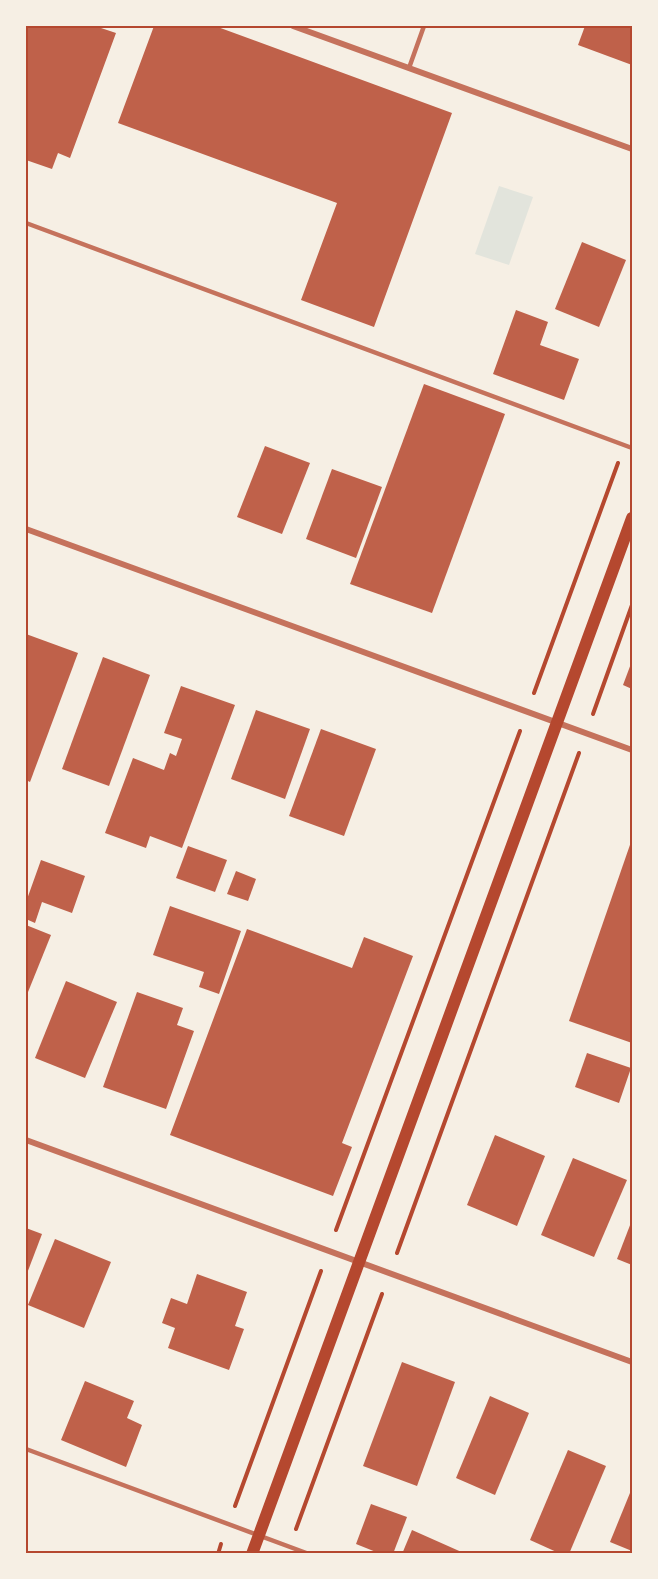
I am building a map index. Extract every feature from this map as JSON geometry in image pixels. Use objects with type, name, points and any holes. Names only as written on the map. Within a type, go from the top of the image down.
[{"type":"main road","points":[[252,1554],[633,518]]},
{"type":"street","points":[[293,26],[633,149]]},
{"type":"street","points":[[26,529],[633,750]]},
{"type":"street","points":[[26,1140],[633,1362]]},
{"type":"lane","points":[[409,68],[424,26]]},
{"type":"lane","points":[[26,223],[633,448]]},
{"type":"lane","points":[[26,1449],[309,1554]]},
{"type":"path","points":[[548,654],[624,445]]},
{"type":"path","points":[[610,667],[633,605]]},
{"type":"path","points":[[346,1205],[511,756]]},
{"type":"path","points":[[407,1223],[570,779]]},
{"type":"path","points":[[218,1554],[311,1300]]},
{"type":"path","points":[[290,1546],[372,1320]]},
{"type":"shaded area","points":[[499,186],[533,197],[509,265],[475,254]]},
{"type":"building","points":[[26,26],[102,26],[101,28],[116,33],[70,158],[58,153],[52,169],[26,160]]},
{"type":"building","points":[[154,26],[215,26],[452,113],[374,327],[301,300],[337,203],[118,123]]},
{"type":"building","points":[[585,26],[632,26],[632,65],[578,45]]},
{"type":"building","points":[[582,242],[626,260],[599,327],[555,309]]},
{"type":"building","points":[[516,310],[548,322],[540,345],[579,359],[564,400],[493,374]]},
{"type":"building","points":[[424,384],[505,414],[432,613],[350,584]]},
{"type":"building","points":[[265,446],[310,463],[282,534],[237,517]]},
{"type":"building","points":[[332,469],[382,487],[356,558],[306,539]]},
{"type":"building","points":[[26,634],[78,653],[30,782],[26,780]]},
{"type":"building","points":[[103,657],[150,675],[109,786],[62,769]]},
{"type":"building","points":[[632,661],[632,689],[623,685]]},
{"type":"building","points":[[181,686],[235,705],[182,848],[150,836],[146,848],[105,833],[133,758],[164,770],[170,753],[176,756],[182,739],[164,733]]},
{"type":"building","points":[[256,710],[310,729],[285,799],[231,779]]},
{"type":"building","points":[[321,729],[376,749],[344,836],[289,816]]},
{"type":"building","points":[[632,839],[632,1043],[569,1021]]},
{"type":"building","points":[[188,846],[227,860],[215,892],[176,878]]},
{"type":"building","points":[[41,860],[85,876],[72,913],[42,902],[35,923],[26,919],[26,902]]},
{"type":"building","points":[[236,871],[256,879],[248,901],[227,894]]},
{"type":"building","points":[[170,906],[241,931],[219,994],[199,987],[204,972],[153,955]]},
{"type":"building","points":[[26,925],[51,935],[26,997]]},
{"type":"building","points":[[247,929],[352,968],[364,937],[413,956],[342,1143],[352,1147],[333,1196],[170,1135]]},
{"type":"building","points":[[66,981],[117,1002],[85,1078],[35,1058]]},
{"type":"building","points":[[137,992],[183,1008],[177,1025],[194,1031],[166,1109],[103,1087]]},
{"type":"building","points":[[587,1053],[631,1068],[619,1103],[575,1087]]},
{"type":"building","points":[[495,1135],[545,1156],[517,1226],[467,1205]]},
{"type":"building","points":[[573,1158],[627,1180],[594,1257],[541,1235]]},
{"type":"building","points":[[632,1220],[632,1265],[617,1259]]},
{"type":"building","points":[[26,1228],[42,1234],[26,1276]]},
{"type":"building","points":[[55,1239],[111,1262],[84,1328],[28,1305]]},
{"type":"building","points":[[197,1274],[247,1292],[235,1326],[244,1329],[229,1370],[168,1348],[175,1328],[162,1323],[171,1298],[187,1304]]},
{"type":"building","points":[[402,1362],[455,1382],[417,1486],[363,1466]]},
{"type":"building","points":[[85,1381],[134,1401],[127,1418],[142,1425],[126,1467],[61,1440]]},
{"type":"building","points":[[490,1396],[529,1413],[495,1495],[456,1478]]},
{"type":"building","points":[[568,1450],[606,1466],[569,1554],[561,1554],[530,1540]]},
{"type":"building","points":[[632,1488],[632,1551],[610,1542]]},
{"type":"building","points":[[371,1504],[407,1517],[393,1554],[381,1554],[356,1544]]},
{"type":"building","points":[[412,1530],[466,1554],[402,1554]]}]
